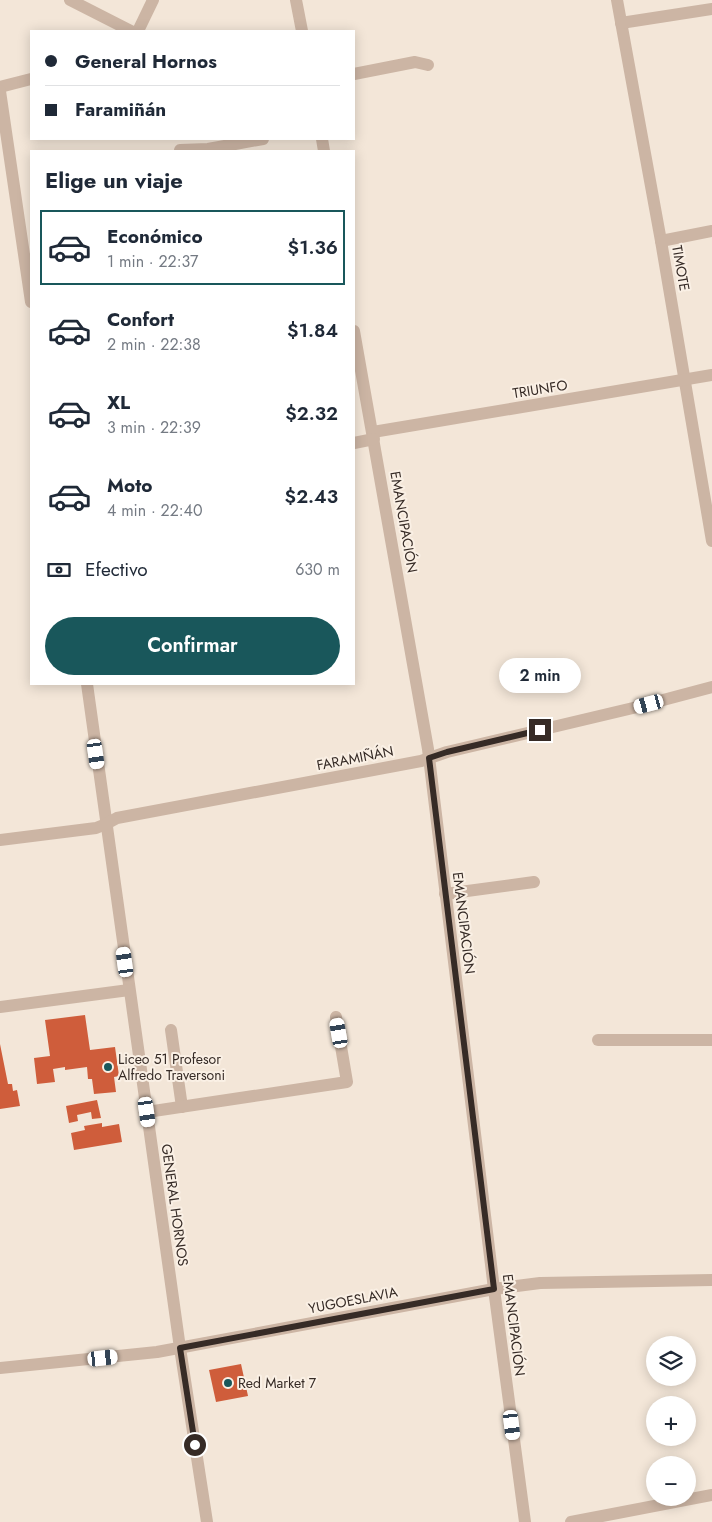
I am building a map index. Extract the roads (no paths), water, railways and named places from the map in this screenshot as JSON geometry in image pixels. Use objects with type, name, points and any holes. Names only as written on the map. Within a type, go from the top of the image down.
[{"type":"street","points":[[70,0],[129,30]]},
{"type":"street","points":[[138,30],[153,0]]},
{"type":"street","points":[[296,0],[302,30]]},
{"type":"street","name":"TIMOTE","points":[[617,0],[661,241],[712,541]]},
{"type":"street","points":[[621,23],[712,9]]},
{"type":"street","points":[[355,74],[414,62],[428,65]]},
{"type":"street","points":[[30,79],[0,89],[30,295]]},
{"type":"street","points":[[181,146],[208,149],[258,140]]},
{"type":"street","points":[[661,241],[712,231]]},
{"type":"street","name":"EMANCIPACIÓN","points":[[355,336],[428,749],[524,1522]]},
{"type":"street","name":"TRIUNFO","points":[[355,443],[373,435],[712,375]]},
{"type":"street","name":"GENERAL HORNOS","points":[[86,685],[206,1522]]},
{"type":"street","name":"FARAMIÑÁN","points":[[0,840],[96,828],[117,818],[421,761],[447,752],[634,708],[712,687]]},
{"type":"street","points":[[445,894],[534,882]]},
{"type":"street","points":[[0,1007],[129,990]]},
{"type":"street","points":[[147,1112],[347,1082],[336,1017]]},
{"type":"street","points":[[171,1030],[182,1107]]},
{"type":"street","points":[[598,1040],[712,1040]]},
{"type":"street","name":"YUGOESLAVIA","points":[[0,1368],[157,1352],[494,1289],[540,1283],[712,1280]]},
{"type":"street","points":[[571,1522],[712,1495]]},
{"type":"place","name":"Liceo 51 Profesor Alfredo Traversoni","points":[[108,1067]]},
{"type":"place","name":"Red Market 7","points":[[228,1383]]}]
